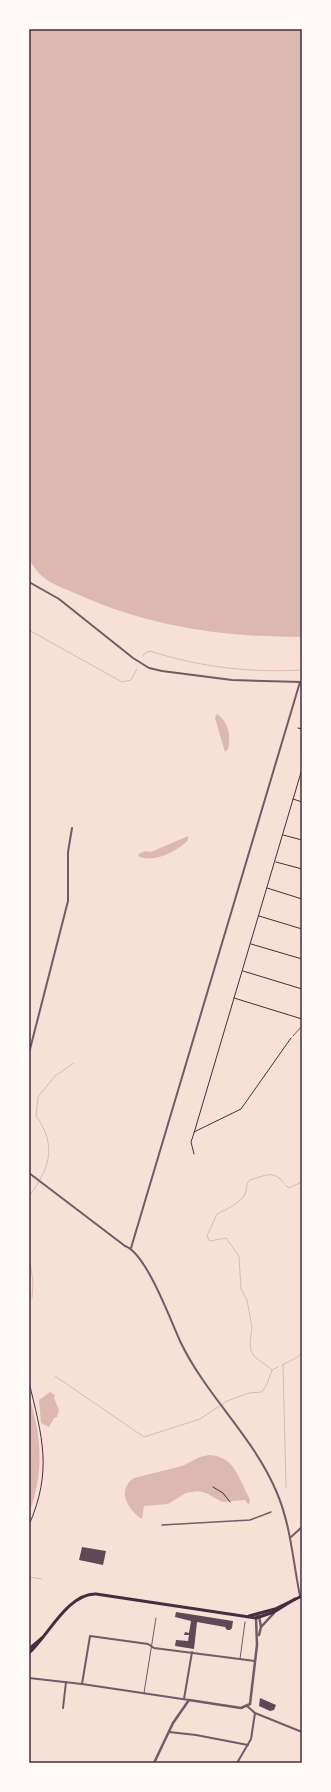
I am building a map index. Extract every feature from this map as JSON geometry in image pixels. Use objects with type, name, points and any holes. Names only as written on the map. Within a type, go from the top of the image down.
[{"type":"main road","points":[[29,1653],[76,1600],[82,1596],[92,1594],[258,1618],[274,1612],[295,1599]]},
{"type":"main road","points":[[247,1616],[275,1608],[301,1596]]},
{"type":"main road","points":[[29,1649],[45,1635]]},
{"type":"street","points":[[29,582],[59,599],[133,658],[148,668],[232,680],[301,682],[131,1248]]},
{"type":"street","points":[[29,1053],[68,901],[67,870],[72,828]]},
{"type":"street","points":[[29,1173],[125,1246],[131,1248],[144,1262],[189,1358],[255,1449],[266,1468],[285,1514],[291,1538],[301,1596]]},
{"type":"street","points":[[162,1525],[250,1520],[271,1512]]},
{"type":"street","points":[[291,1538],[302,1527]]},
{"type":"street","points":[[258,1637],[265,1620],[274,1612]]},
{"type":"street","points":[[30,1677],[241,1708],[247,1706],[251,1700],[258,1637],[258,1614]]},
{"type":"street","points":[[258,1618],[261,1627]]},
{"type":"street","points":[[82,1684],[88,1639],[90,1636],[151,1646],[154,1648],[255,1661]]},
{"type":"street","points":[[184,1699],[192,1652]]},
{"type":"street","points":[[63,1708],[66,1682]]},
{"type":"street","points":[[154,1763],[168,1732],[189,1700]]},
{"type":"street","points":[[247,1706],[255,1713],[302,1732]]},
{"type":"street","points":[[237,1763],[248,1745],[255,1713]]},
{"type":"street","points":[[168,1732],[196,1735],[248,1745]]},
{"type":"lane","points":[[293,1036],[302,1026]]},
{"type":"lane","points":[[144,1693],[156,1618]]},
{"type":"lane","points":[[240,1659],[245,1622]]},
{"type":"path","points":[[298,728],[302,729]]},
{"type":"path","points":[[194,1154],[191,1142],[302,769]]},
{"type":"path","points":[[293,799],[302,802]]},
{"type":"path","points":[[282,835],[302,840]]},
{"type":"path","points":[[275,861],[302,870]]},
{"type":"path","points":[[266,888],[302,899]]},
{"type":"path","points":[[258,916],[302,929]]},
{"type":"path","points":[[250,944],[302,959]]},
{"type":"path","points":[[242,971],[302,989]]},
{"type":"path","points":[[234,998],[302,1019]]},
{"type":"path","points":[[194,1133],[241,1109],[293,1036]]},
{"type":"path","points":[[29,1382],[44,1449],[43,1476],[38,1500],[29,1525]]},
{"type":"path","points":[[213,1487],[222,1493],[230,1502]]},
{"type":"shaded area","points":[[29,29],[302,29],[302,637],[273,637],[215,632],[187,628],[132,615],[55,584],[40,574],[29,560]]},
{"type":"shaded area","points":[[217,714],[224,721],[228,730],[229,744],[228,749],[225,752],[215,718]]},
{"type":"shaded area","points":[[188,836],[188,840],[184,844],[165,855],[151,858],[138,856],[140,853],[146,851],[151,852]]},
{"type":"shaded area","points":[[50,1392],[55,1395],[54,1398],[59,1410],[57,1417],[54,1418],[49,1427],[41,1423],[39,1400]]},
{"type":"shaded area","points":[[29,1397],[37,1427],[40,1455],[37,1484],[29,1513]]},
{"type":"shaded area","points":[[209,1455],[218,1456],[225,1460],[236,1471],[250,1499],[249,1505],[245,1500],[222,1502],[206,1493],[198,1491],[186,1493],[168,1504],[144,1506],[142,1519],[132,1510],[126,1500],[125,1494],[126,1488],[134,1478],[182,1466],[200,1457]]},
{"type":"building","points":[[82,1547],[106,1551],[103,1565],[79,1560]]},
{"type":"building","points":[[176,1612],[233,1621],[232,1628],[227,1630],[225,1627],[197,1622],[194,1649],[175,1646],[176,1640],[188,1641],[189,1635],[184,1635],[185,1632],[189,1633],[191,1621],[175,1617]]},
{"type":"building","points":[[260,1698],[276,1705],[274,1710],[270,1711],[259,1706]]},
{"type":"waterway","points":[[29,630],[122,682],[131,680],[137,669]]},
{"type":"waterway","points":[[143,656],[145,653],[150,651],[169,657],[225,668],[264,671],[302,670]]},
{"type":"waterway","points":[[29,1196],[42,1177],[46,1167],[49,1148],[43,1127],[36,1116],[38,1097],[55,1076],[74,1063]]},
{"type":"waterway","points":[[55,1376],[144,1437],[200,1419],[227,1401],[249,1393],[262,1392],[267,1384],[272,1370],[255,1357],[251,1351],[250,1343],[252,1327],[247,1300],[241,1289],[239,1256],[226,1238],[210,1241],[207,1236],[217,1214],[233,1206],[243,1197],[247,1184],[250,1180],[272,1175],[276,1176],[284,1183]]},
{"type":"waterway","points":[[285,1185],[289,1188],[302,1182]]},
{"type":"waterway","points":[[29,1257],[33,1281],[32,1298]]},
{"type":"waterway","points":[[282,1365],[296,1358],[302,1353]]},
{"type":"waterway","points":[[283,1365],[286,1487]]},
{"type":"waterway","points":[[272,1370],[278,1367]]},
{"type":"waterway","points":[[29,1577],[42,1579]]}]
